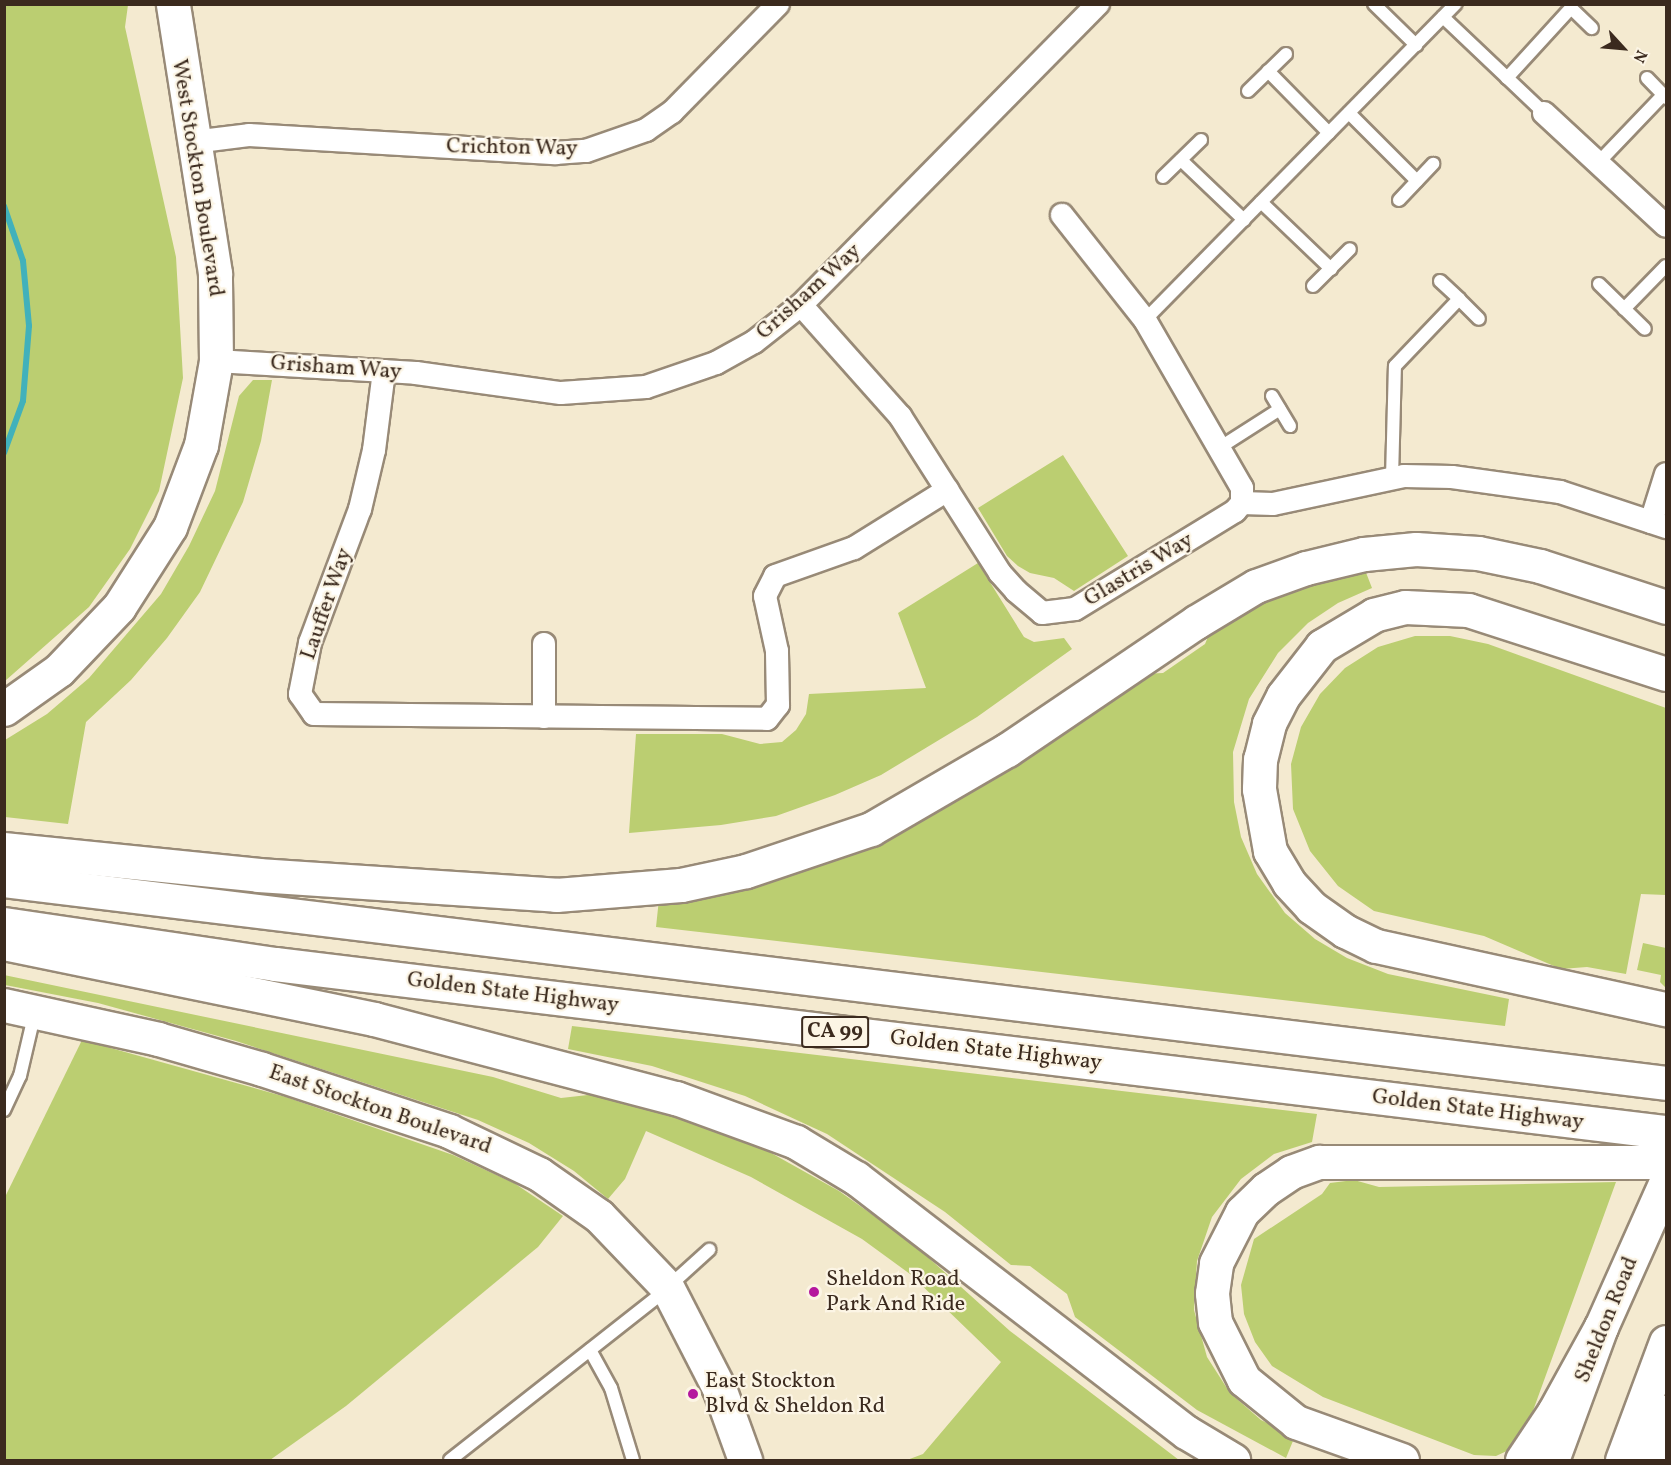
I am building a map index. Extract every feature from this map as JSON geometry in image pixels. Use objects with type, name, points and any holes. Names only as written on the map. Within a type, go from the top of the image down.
[{"type":"main road","name":"West Stockton Boulevard","points":[[4,710],[59,670],[88,643],[147,568],[189,483],[210,407],[216,360],[215,273],[173,4]]},
{"type":"main road","points":[[4,849],[258,875],[556,895],[681,885],[746,871],[871,829],[1007,750],[1196,622],[1256,586],[1306,568],[1364,554],[1416,549],[1478,553],[1540,566],[1666,607]]},
{"type":"main road","points":[[1666,674],[1468,610],[1405,607],[1374,615],[1322,646],[1283,696],[1269,724],[1260,759],[1259,789],[1270,851],[1289,883],[1311,907],[1345,931],[1376,946],[1666,1009]]},
{"type":"main road","name":"CA 99","points":[[4,880],[1666,1083]]},
{"type":"main road","name":"Golden State Highway","points":[[4,924],[275,964],[1666,1132]]},
{"type":"main road","points":[[4,943],[374,1019],[676,1098],[786,1138],[856,1178],[1186,1432],[1233,1461]]},
{"type":"main road","name":"East Stockton Boulevard","points":[[20,1008],[158,1039],[262,1069],[487,1146],[580,1201],[633,1248],[667,1287],[719,1388],[745,1461]]},
{"type":"main road","points":[[1402,1461],[1296,1422],[1244,1380],[1215,1322],[1212,1293],[1216,1263],[1242,1212],[1266,1189],[1292,1172],[1319,1162],[1666,1162]]},
{"type":"main road","name":"Sheldon Road","points":[[1552,1461],[1601,1327],[1666,1182]]},
{"type":"main road","points":[[1522,1461],[1554,1412],[1601,1327]]},
{"type":"main road","points":[[1622,1461],[1665,1347]]},
{"type":"main road","points":[[1650,1461],[1666,1412]]},
{"type":"street","name":"Crichton Way","points":[[193,142],[249,135],[555,153],[586,151],[636,134],[672,112],[778,4]]},
{"type":"street","name":"Grisham Way","points":[[216,360],[384,371],[561,393],[646,387],[716,363],[754,342],[801,305],[1098,4]]},
{"type":"street","points":[[1544,113],[1666,226]]},
{"type":"street","points":[[1062,215],[1144,320],[1242,488],[1242,503],[1273,504],[1392,478],[1452,477],[1510,482],[1560,492],[1659,524],[1666,474]]},
{"type":"street","name":"Glastris Way","points":[[801,305],[893,408],[1000,573],[1042,613],[1075,609],[1235,511],[1242,503]]},
{"type":"street","name":"Lauffer Way","points":[[384,371],[374,450],[360,508],[310,643],[300,694],[306,707],[314,714],[345,717],[768,719],[778,705],[777,651],[765,596],[775,576],[854,548],[947,490]]},
{"type":"street","points":[[544,644],[544,717]]},
{"type":"lane","points":[[1374,4],[1416,45]]},
{"type":"lane","points":[[1144,320],[1456,4]]},
{"type":"lane","points":[[1507,78],[1569,6],[1592,28]]},
{"type":"lane","points":[[1443,18],[1544,113]]},
{"type":"lane","points":[[1248,91],[1286,54]]},
{"type":"lane","points":[[1268,71],[1329,133]]},
{"type":"lane","points":[[1598,162],[1665,97],[1647,78]]},
{"type":"lane","points":[[1349,113],[1417,181]]},
{"type":"lane","points":[[1163,177],[1201,140]]},
{"type":"lane","points":[[1181,160],[1244,220]]},
{"type":"lane","points":[[1399,200],[1433,164]]},
{"type":"lane","points":[[1261,202],[1331,268]]},
{"type":"lane","points":[[1313,286],[1350,249]]},
{"type":"lane","points":[[1624,309],[1666,266]]},
{"type":"lane","points":[[1440,282],[1479,319]]},
{"type":"lane","points":[[1599,284],[1645,329]]},
{"type":"lane","points":[[1392,478],[1395,366],[1459,299]]},
{"type":"lane","points":[[1272,396],[1290,426]]},
{"type":"lane","points":[[1219,448],[1280,409]]},
{"type":"lane","points":[[4,1110],[20,1076],[20,1008]]},
{"type":"lane","points":[[450,1461],[590,1350],[709,1250]]},
{"type":"lane","points":[[590,1350],[611,1388],[633,1461]]},
{"type":"green space","points":[[5,4],[128,5],[125,27],[176,257],[183,378],[159,491],[130,549],[89,607],[5,681]]},
{"type":"green space","points":[[253,380],[272,380],[261,441],[243,502],[200,592],[167,638],[131,680],[86,722],[68,824],[5,817],[5,740],[47,714],[89,678],[161,594],[189,546],[215,491],[239,396]]},
{"type":"green space","points":[[1063,455],[1128,556],[1074,591],[1054,578],[1030,573],[1018,566],[1007,556],[978,508]]},
{"type":"green space","points":[[978,563],[1024,637],[1034,642],[1064,638],[1072,649],[977,717],[881,775],[835,795],[776,816],[721,825],[629,833],[636,734],[722,734],[760,744],[782,742],[796,730],[806,714],[809,694],[926,688],[898,613]]},
{"type":"green space","points":[[1365,570],[1372,588],[1338,603],[1308,623],[1278,653],[1249,699],[1233,752],[1234,802],[1241,837],[1257,874],[1285,913],[1315,939],[1347,958],[1388,974],[1509,999],[1505,1026],[656,927],[659,899],[729,889],[1142,674],[1163,673],[1205,644],[1212,627],[1258,604],[1307,584]]},
{"type":"green space","points":[[1415,636],[1450,636],[1488,644],[1666,708],[1666,895],[1641,894],[1626,974],[1587,967],[1561,969],[1484,936],[1374,911],[1338,886],[1310,851],[1293,809],[1291,764],[1301,727],[1320,694],[1345,668],[1378,647]]},
{"type":"green space","points":[[1643,943],[1666,948],[1666,988],[1660,982],[1661,975],[1637,970]]},
{"type":"green space","points":[[4,975],[493,1077],[561,1098],[597,1094],[683,1118],[764,1149],[839,1191],[911,1242],[1010,1331],[1179,1460],[907,1460],[923,1454],[1001,1362],[910,1274],[862,1239],[751,1177],[646,1131],[625,1179],[608,1199],[574,1171],[529,1143],[478,1120],[236,1041],[98,1003],[5,985]]},
{"type":"green space","points":[[572,1026],[1317,1114],[1312,1142],[1274,1154],[1241,1179],[1212,1217],[1197,1261],[1194,1310],[1207,1357],[1230,1393],[1261,1420],[1295,1436],[1286,1458],[1197,1410],[1075,1317],[1067,1294],[1030,1266],[1011,1265],[945,1212],[827,1134],[745,1096],[652,1066],[568,1049]]},
{"type":"green space","points":[[82,1040],[286,1097],[453,1155],[514,1183],[563,1216],[538,1247],[346,1406],[270,1460],[5,1460],[5,1197]]},
{"type":"green space","points":[[1354,1180],[1379,1187],[1616,1182],[1526,1430],[1509,1450],[1496,1456],[1474,1455],[1323,1397],[1272,1366],[1255,1342],[1244,1314],[1241,1285],[1254,1239],[1322,1194],[1330,1183]]},
{"type":"waterway","points":[[4,206],[23,261],[29,326],[23,401],[4,453]]},
{"type":"place","name":"Sheldon Road Park And Ride","points":[[814,1292]]},
{"type":"place","name":"East Stockton Blvd & Sheldon Rd","points":[[693,1394]]}]
